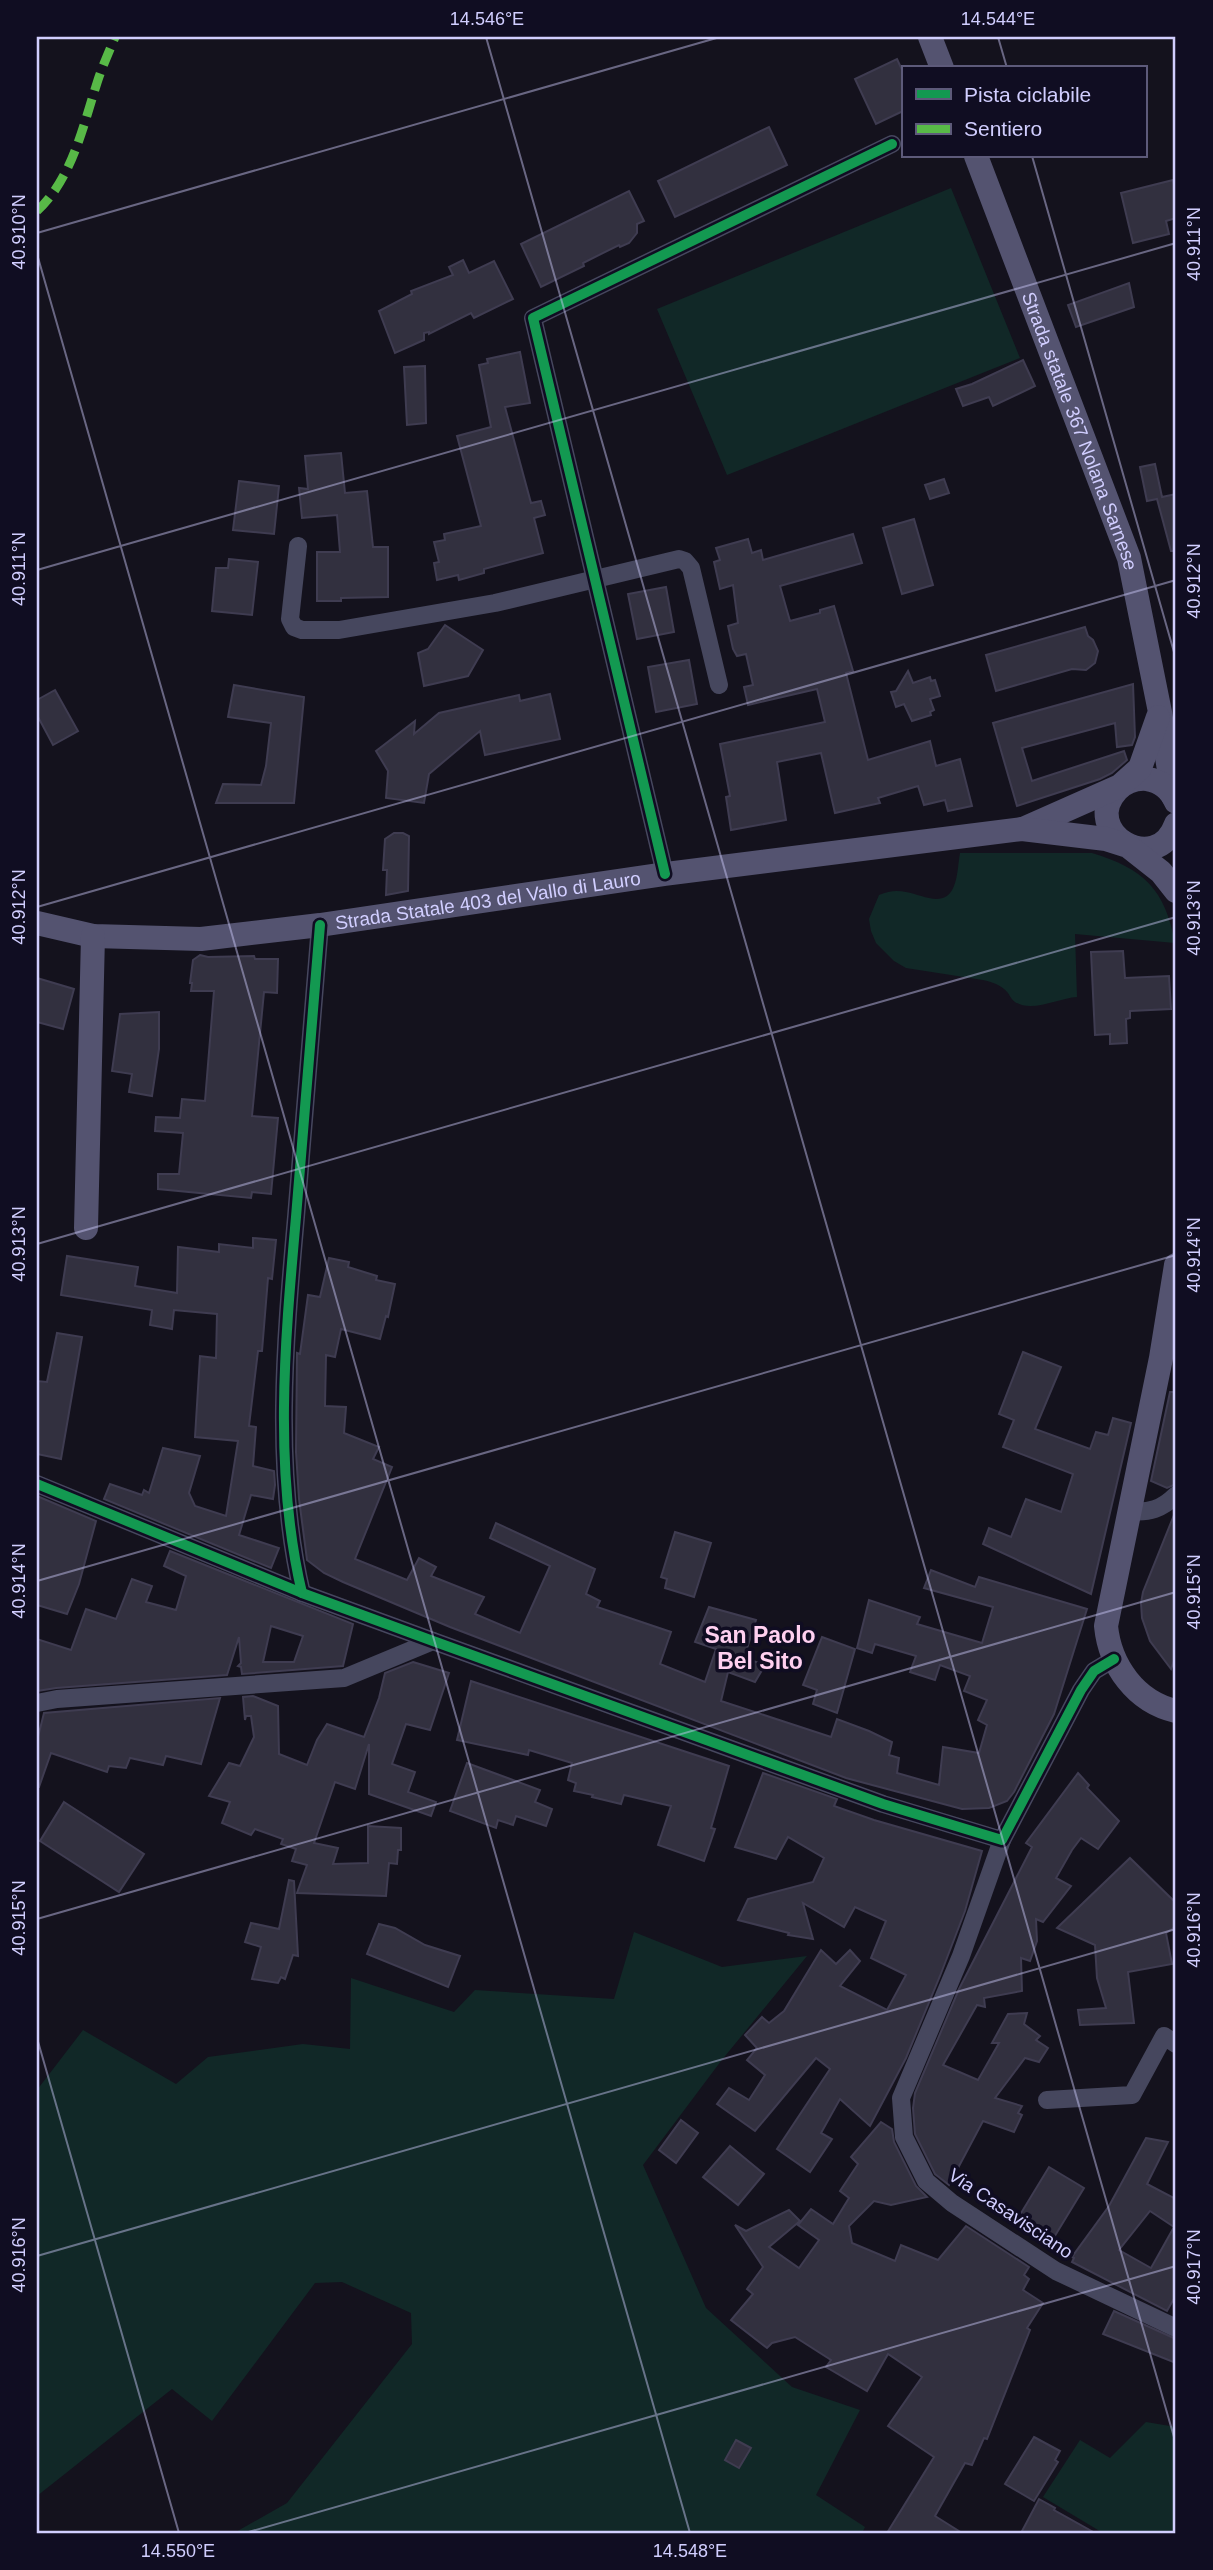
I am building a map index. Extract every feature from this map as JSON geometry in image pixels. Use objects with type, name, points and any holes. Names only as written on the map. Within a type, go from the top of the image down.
[{"type":"main road","points":[[930,37],[941,66]]},
{"type":"main road","name":"Strada statale 367 Nolana Sarnese","points":[[977,158],[1129,558],[1175,800]]},
{"type":"main road","name":"Strada Statale 403 del Vallo di Lauro","points":[[1022,829],[1120,786],[1140,768],[1160,712]]},
{"type":"main road","points":[[1175,800],[1167,788],[1149,779],[1139,779],[1120,786],[1109,803],[1107,813],[1113,832],[1128,846],[1138,849],[1158,845],[1175,832]]},
{"type":"main road","name":"Strada Statale 403 del Vallo di Lauro","points":[[37,923],[93,936],[201,939],[320,925],[666,874],[1022,829],[1106,839],[1128,846],[1161,872],[1176,891]]},
{"type":"main road","points":[[86,1228],[93,936]]},
{"type":"main road","points":[[1176,1265],[1107,1626],[1108,1644],[1126,1679],[1141,1695],[1158,1706],[1176,1711]]},
{"type":"street","points":[[666,874],[533,318],[892,144]]},
{"type":"street","points":[[298,546],[290,619],[294,627],[302,630],[339,630],[495,603],[679,559],[691,568],[719,685]]},
{"type":"street","points":[[302,1593],[293,1552],[284,1462],[288,1305],[320,925]]},
{"type":"street","points":[[37,1484],[302,1593],[883,1804],[1002,1840]]},
{"type":"street","points":[[1130,1511],[1146,1513],[1162,1508],[1176,1495]]},
{"type":"street","points":[[37,1703],[57,1699],[344,1678],[433,1641]]},
{"type":"street","name":"Via Casavisciano","points":[[1114,1659],[1094,1671],[1080,1690],[1002,1840],[961,1956],[901,2098],[904,2137],[926,2181],[952,2203],[1056,2271],[1176,2328]]},
{"type":"street","points":[[1047,2100],[1132,2095],[1164,2036],[1176,2045]]},
{"type":"green space","points":[[951,188],[1020,358],[727,475],[657,309]]},
{"type":"green space","points":[[960,853],[1092,853],[1110,859],[1138,874],[1158,895],[1171,924],[1175,943],[1075,934],[1077,997],[1037,1006],[1015,1002],[997,984],[906,968],[894,961],[876,943],[871,931],[869,919],[879,895],[899,891],[933,899],[945,897],[955,882]]},
{"type":"green space","points":[[634,1932],[722,1967],[807,1956],[721,2061],[643,2165],[706,2308],[792,2387],[860,2410],[816,2495],[865,2527],[862,2533],[234,2533],[287,2503],[412,2344],[411,2313],[342,2282],[315,2283],[212,2421],[172,2389],[37,2496],[37,2090],[83,2030],[176,2084],[208,2057],[303,2044],[350,2049],[351,1978],[454,2012],[475,1990],[614,1999]]},
{"type":"green space","points":[[1146,2422],[1176,2427],[1176,2533],[1103,2533],[1043,2497],[1080,2440],[1110,2458]]},
{"type":"building","points":[[897,59],[902,70],[902,111],[876,124],[855,79]]},
{"type":"building","points":[[769,127],[787,165],[675,217],[658,181]]},
{"type":"building","points":[[1173,180],[1176,218],[1166,221],[1169,234],[1133,243],[1121,193]]},
{"type":"building","points":[[629,191],[644,221],[637,224],[637,233],[629,243],[620,247],[619,245],[583,263],[584,266],[541,287],[521,244]]},
{"type":"building","points":[[463,260],[469,273],[494,261],[513,299],[474,318],[471,313],[429,334],[424,333],[424,340],[395,353],[379,311],[412,294],[411,291],[453,275],[449,267]]},
{"type":"building","points":[[1129,283],[1134,307],[1076,327],[1068,305]]},
{"type":"building","points":[[520,352],[530,403],[505,407],[531,503],[541,501],[545,515],[534,518],[543,553],[484,569],[484,573],[459,580],[458,575],[437,580],[434,563],[439,562],[434,542],[445,540],[444,534],[481,526],[457,436],[491,427],[479,365],[488,363],[487,359]]},
{"type":"building","points":[[1023,360],[1035,386],[993,406],[989,397],[963,406],[956,389]]},
{"type":"building","points":[[425,366],[426,423],[407,425],[404,367]]},
{"type":"building","points":[[341,453],[345,493],[367,491],[373,547],[388,547],[388,597],[317,601],[317,552],[340,552],[337,515],[302,518],[299,488],[308,489],[305,456]]},
{"type":"building","points":[[1155,464],[1162,497],[1176,494],[1176,551],[1171,551],[1157,499],[1147,501],[1140,467]]},
{"type":"building","points":[[944,479],[949,493],[930,499],[925,485]]},
{"type":"building","points":[[239,481],[279,486],[274,534],[233,530]]},
{"type":"building","points":[[914,519],[933,585],[902,594],[883,528]]},
{"type":"building","points":[[853,534],[862,563],[780,586],[790,621],[820,613],[820,610],[834,606],[853,671],[846,673],[868,760],[930,741],[936,766],[960,759],[972,806],[948,811],[945,800],[924,805],[918,786],[878,798],[880,803],[835,813],[821,753],[777,762],[786,820],[731,830],[726,797],[730,796],[720,744],[825,722],[817,689],[748,705],[744,687],[753,685],[746,654],[737,656],[728,626],[738,623],[733,585],[720,589],[714,562],[720,560],[716,548],[748,539],[752,553],[761,550],[763,560]]},
{"type":"building","points":[[229,559],[258,562],[252,615],[212,611],[216,568],[228,568]]},
{"type":"building","points":[[666,587],[674,632],[637,639],[628,594]]},
{"type":"building","points":[[445,625],[483,650],[468,676],[424,686],[418,653],[428,649]]},
{"type":"building","points":[[1085,627],[1098,651],[1095,663],[1086,670],[1072,669],[996,691],[986,655]]},
{"type":"building","points":[[689,660],[697,704],[656,712],[648,667]]},
{"type":"building","points":[[908,671],[913,683],[930,677],[931,681],[935,680],[940,696],[930,699],[934,710],[930,712],[931,715],[912,721],[904,704],[896,707],[891,692],[896,691]]},
{"type":"building","points":[[1133,684],[1135,737],[1132,745],[1117,747],[1115,723],[1022,748],[1032,781],[1124,751],[1127,760],[1100,779],[1017,806],[993,723]]},
{"type":"building","points":[[234,685],[304,697],[294,803],[216,803],[223,784],[261,785],[266,766],[271,723],[228,717]]},
{"type":"building","points":[[55,690],[78,731],[53,745],[37,715],[37,700]]},
{"type":"building","points":[[550,694],[560,739],[485,755],[480,731],[429,774],[424,803],[386,798],[388,771],[376,751],[415,721],[414,734],[439,713],[519,695],[520,701]]},
{"type":"building","points":[[394,833],[409,836],[408,891],[386,895],[387,870],[383,870],[385,839]]},
{"type":"building","points":[[1123,951],[1125,978],[1169,976],[1171,1009],[1130,1011],[1130,1018],[1126,1019],[1127,1043],[1110,1044],[1110,1034],[1095,1035],[1091,952]]},
{"type":"building","points":[[200,955],[278,959],[277,993],[264,992],[252,1116],[278,1118],[271,1194],[252,1192],[251,1198],[158,1189],[158,1174],[179,1174],[183,1133],[155,1131],[156,1117],[180,1118],[182,1099],[205,1101],[214,991],[191,991],[193,960]]},
{"type":"building","points":[[37,978],[74,989],[63,1029],[37,1022]]},
{"type":"building","points":[[159,1012],[159,1049],[152,1096],[129,1092],[132,1074],[112,1071],[120,1014]]},
{"type":"building","points":[[253,1238],[276,1240],[272,1279],[268,1278],[262,1351],[258,1351],[249,1426],[256,1427],[253,1466],[274,1471],[275,1485],[273,1499],[251,1495],[239,1535],[279,1548],[271,1568],[104,1499],[110,1484],[142,1495],[144,1490],[149,1493],[163,1448],[200,1456],[189,1493],[195,1506],[226,1516],[238,1441],[195,1437],[200,1356],[216,1358],[217,1314],[174,1310],[172,1329],[150,1325],[152,1310],[61,1295],[67,1256],[138,1267],[135,1286],[177,1293],[178,1247],[219,1252],[219,1244],[253,1248]]},
{"type":"building","points":[[329,1258],[349,1262],[348,1267],[377,1276],[376,1280],[395,1284],[380,1339],[341,1329],[335,1357],[326,1355],[325,1406],[346,1407],[344,1433],[379,1447],[373,1459],[392,1467],[355,1559],[407,1580],[419,1558],[436,1567],[431,1576],[484,1597],[475,1614],[520,1633],[550,1566],[490,1538],[496,1523],[595,1569],[586,1594],[600,1601],[597,1607],[671,1632],[660,1664],[705,1682],[716,1649],[695,1642],[709,1607],[756,1620],[744,1658],[765,1665],[755,1682],[728,1672],[721,1701],[831,1737],[837,1719],[869,1731],[892,1742],[889,1755],[899,1758],[897,1773],[939,1785],[943,1747],[979,1753],[987,1725],[978,1720],[987,1700],[964,1691],[970,1676],[940,1665],[935,1680],[910,1672],[916,1656],[875,1644],[872,1653],[857,1648],[869,1600],[920,1617],[917,1624],[982,1643],[993,1607],[924,1588],[931,1570],[975,1587],[979,1577],[1087,1609],[1054,1714],[1007,1801],[989,1808],[962,1809],[846,1778],[450,1627],[343,1582],[324,1573],[307,1560],[296,1452],[297,1353],[300,1354],[308,1295],[320,1297]]},
{"type":"building","points":[[57,1333],[82,1337],[61,1459],[37,1454],[37,1381],[47,1382]]},
{"type":"building","points":[[1023,1352],[1061,1367],[1035,1429],[1090,1449],[1096,1432],[1108,1435],[1113,1418],[1131,1423],[1091,1594],[983,1544],[989,1528],[1011,1537],[1026,1499],[1061,1512],[1073,1474],[1003,1447],[1014,1420],[999,1414]]},
{"type":"building","points":[[1170,1392],[1176,1392],[1176,1484],[1167,1488],[1151,1481]]},
{"type":"building","points":[[37,1496],[96,1521],[79,1584],[67,1614],[37,1605]]},
{"type":"building","points":[[1176,1510],[1176,1655],[1171,1669],[1150,1641],[1142,1618],[1141,1603]]},
{"type":"building","points":[[675,1532],[711,1543],[694,1597],[665,1588],[667,1579],[661,1577]]},
{"type":"building","points":[[170,1551],[353,1624],[343,1666],[242,1674],[241,1667],[238,1666],[241,1663],[239,1637],[227,1675],[37,1691],[37,1639],[71,1650],[86,1609],[116,1619],[132,1579],[152,1586],[146,1602],[176,1610],[186,1576],[164,1566]],"holes":[[[271,1626],[303,1636],[294,1662],[263,1662]]]},
{"type":"building","points":[[822,1637],[855,1649],[837,1713],[813,1704],[817,1690],[803,1685]]},
{"type":"building","points":[[413,1662],[449,1673],[430,1730],[406,1724],[392,1764],[415,1772],[408,1792],[436,1802],[431,1816],[369,1794],[369,1744],[355,1789],[335,1782],[314,1843],[338,1848],[333,1864],[368,1863],[368,1826],[401,1828],[401,1850],[398,1850],[397,1864],[389,1863],[386,1896],[297,1893],[307,1865],[292,1861],[296,1849],[281,1844],[283,1839],[255,1829],[251,1835],[222,1823],[230,1802],[209,1796],[229,1763],[240,1766],[254,1737],[251,1716],[246,1716],[245,1720],[243,1697],[253,1696],[278,1706],[279,1754],[307,1765],[327,1724],[364,1737],[385,1673]]},
{"type":"building","points":[[471,1681],[729,1766],[711,1828],[715,1829],[704,1861],[658,1845],[671,1806],[624,1795],[621,1804],[592,1797],[593,1795],[574,1791],[576,1783],[568,1780],[572,1763],[529,1750],[528,1755],[457,1740]]},
{"type":"building","points":[[220,1698],[201,1764],[166,1756],[163,1765],[130,1758],[126,1768],[109,1766],[107,1772],[51,1753],[37,1787],[37,1741],[44,1713]]},
{"type":"building","points":[[467,1763],[540,1790],[535,1802],[552,1809],[546,1826],[516,1816],[513,1825],[498,1820],[496,1828],[450,1811]]},
{"type":"building","points":[[763,1773],[837,1799],[834,1806],[982,1851],[965,1911],[940,1976],[906,2058],[870,2126],[840,2099],[821,2133],[832,2139],[810,2172],[777,2149],[830,2069],[816,2058],[755,2131],[717,2104],[729,2088],[749,2100],[765,2075],[747,2060],[757,2048],[745,2035],[762,2017],[769,2023],[784,2011],[821,1950],[836,1964],[850,1950],[860,1961],[840,1986],[887,2010],[906,1975],[871,1958],[886,1921],[855,1907],[844,1927],[803,1903],[813,1939],[788,1935],[789,1933],[738,1920],[748,1899],[813,1882],[824,1858],[788,1837],[776,1859],[735,1847]]},
{"type":"building","points":[[1078,1773],[1089,1785],[1087,1788],[1119,1821],[1098,1849],[1081,1838],[1072,1850],[1056,1878],[1071,1886],[1043,1922],[1036,1919],[1037,1941],[1030,1961],[1021,1958],[1022,1991],[984,1998],[985,2007],[977,2005],[943,2065],[978,2080],[999,2043],[992,2043],[1008,2014],[1027,2013],[1024,2024],[1040,2036],[1036,2040],[1048,2048],[1039,2062],[1025,2058],[995,2098],[1022,2106],[1018,2113],[1022,2115],[1014,2132],[983,2121],[949,2185],[935,2174],[915,2134],[915,2093],[959,1989],[1032,1847],[1026,1843]]},
{"type":"building","points":[[64,1802],[144,1854],[119,1892],[40,1841]]},
{"type":"building","points":[[1130,1858],[1176,1903],[1176,1926],[1166,1933],[1172,1964],[1128,1972],[1134,2023],[1080,2025],[1078,2010],[1106,2008],[1097,1978],[1095,1945],[1057,1928]]},
{"type":"building","points":[[289,1880],[294,1881],[298,1956],[293,1955],[285,1979],[281,1977],[278,1983],[252,1979],[261,1947],[245,1942],[251,1923],[279,1929]]},
{"type":"building","points":[[379,1924],[395,1928],[425,1945],[460,1956],[448,1987],[367,1954]]},
{"type":"building","points":[[681,2120],[698,2133],[676,2163],[659,2150]]},
{"type":"building","points":[[881,2122],[892,2129],[894,2142],[916,2186],[927,2197],[891,2205],[874,2201],[849,2226],[852,2243],[895,2261],[901,2245],[938,2260],[966,2226],[1029,2267],[1024,2275],[1029,2279],[1023,2290],[1043,2303],[1027,2328],[1030,2330],[987,2439],[984,2438],[972,2465],[965,2463],[935,2516],[962,2533],[887,2533],[934,2457],[888,2426],[922,2377],[888,2354],[867,2391],[826,2367],[831,2360],[795,2337],[772,2343],[767,2348],[731,2320],[753,2294],[747,2289],[763,2267],[735,2225],[746,2231],[789,2210],[800,2221],[769,2247],[799,2268],[819,2240],[798,2225],[811,2209],[833,2224],[849,2198],[840,2191],[858,2164],[851,2157]]},
{"type":"building","points":[[1146,2138],[1168,2142],[1147,2184],[1176,2199],[1176,2295],[1167,2311],[1072,2262],[1072,2257],[1109,2206]],"holes":[[[1150,2211],[1174,2227],[1151,2268],[1119,2250]]]},
{"type":"building","points":[[730,2146],[764,2174],[738,2205],[703,2177]]},
{"type":"building","points":[[1049,2167],[1084,2188],[1050,2244],[1015,2223]]},
{"type":"building","points":[[1114,2311],[1176,2339],[1176,2363],[1103,2334]]},
{"type":"building","points":[[1034,2437],[1060,2451],[1055,2460],[1058,2462],[1034,2501],[1005,2484]]},
{"type":"building","points":[[736,2440],[751,2448],[739,2468],[725,2460]]},
{"type":"building","points":[[1039,2499],[1055,2508],[1054,2510],[1095,2533],[1021,2533]]},
{"type":"marked path","points":[[37,211],[49,198],[68,168],[115,37]]},
{"type":"cycle path","points":[[665,874],[533,318],[892,144]]},
{"type":"cycle path","points":[[302,1593],[287,1500],[284,1453],[285,1358],[320,925]]},
{"type":"cycle path","points":[[37,1484],[302,1593],[883,1804],[1002,1840],[1081,1690],[1094,1671],[1114,1659]]},
{"type":"district","name":"San Paolo Bel Sito","points":[[760,1648]]}]
